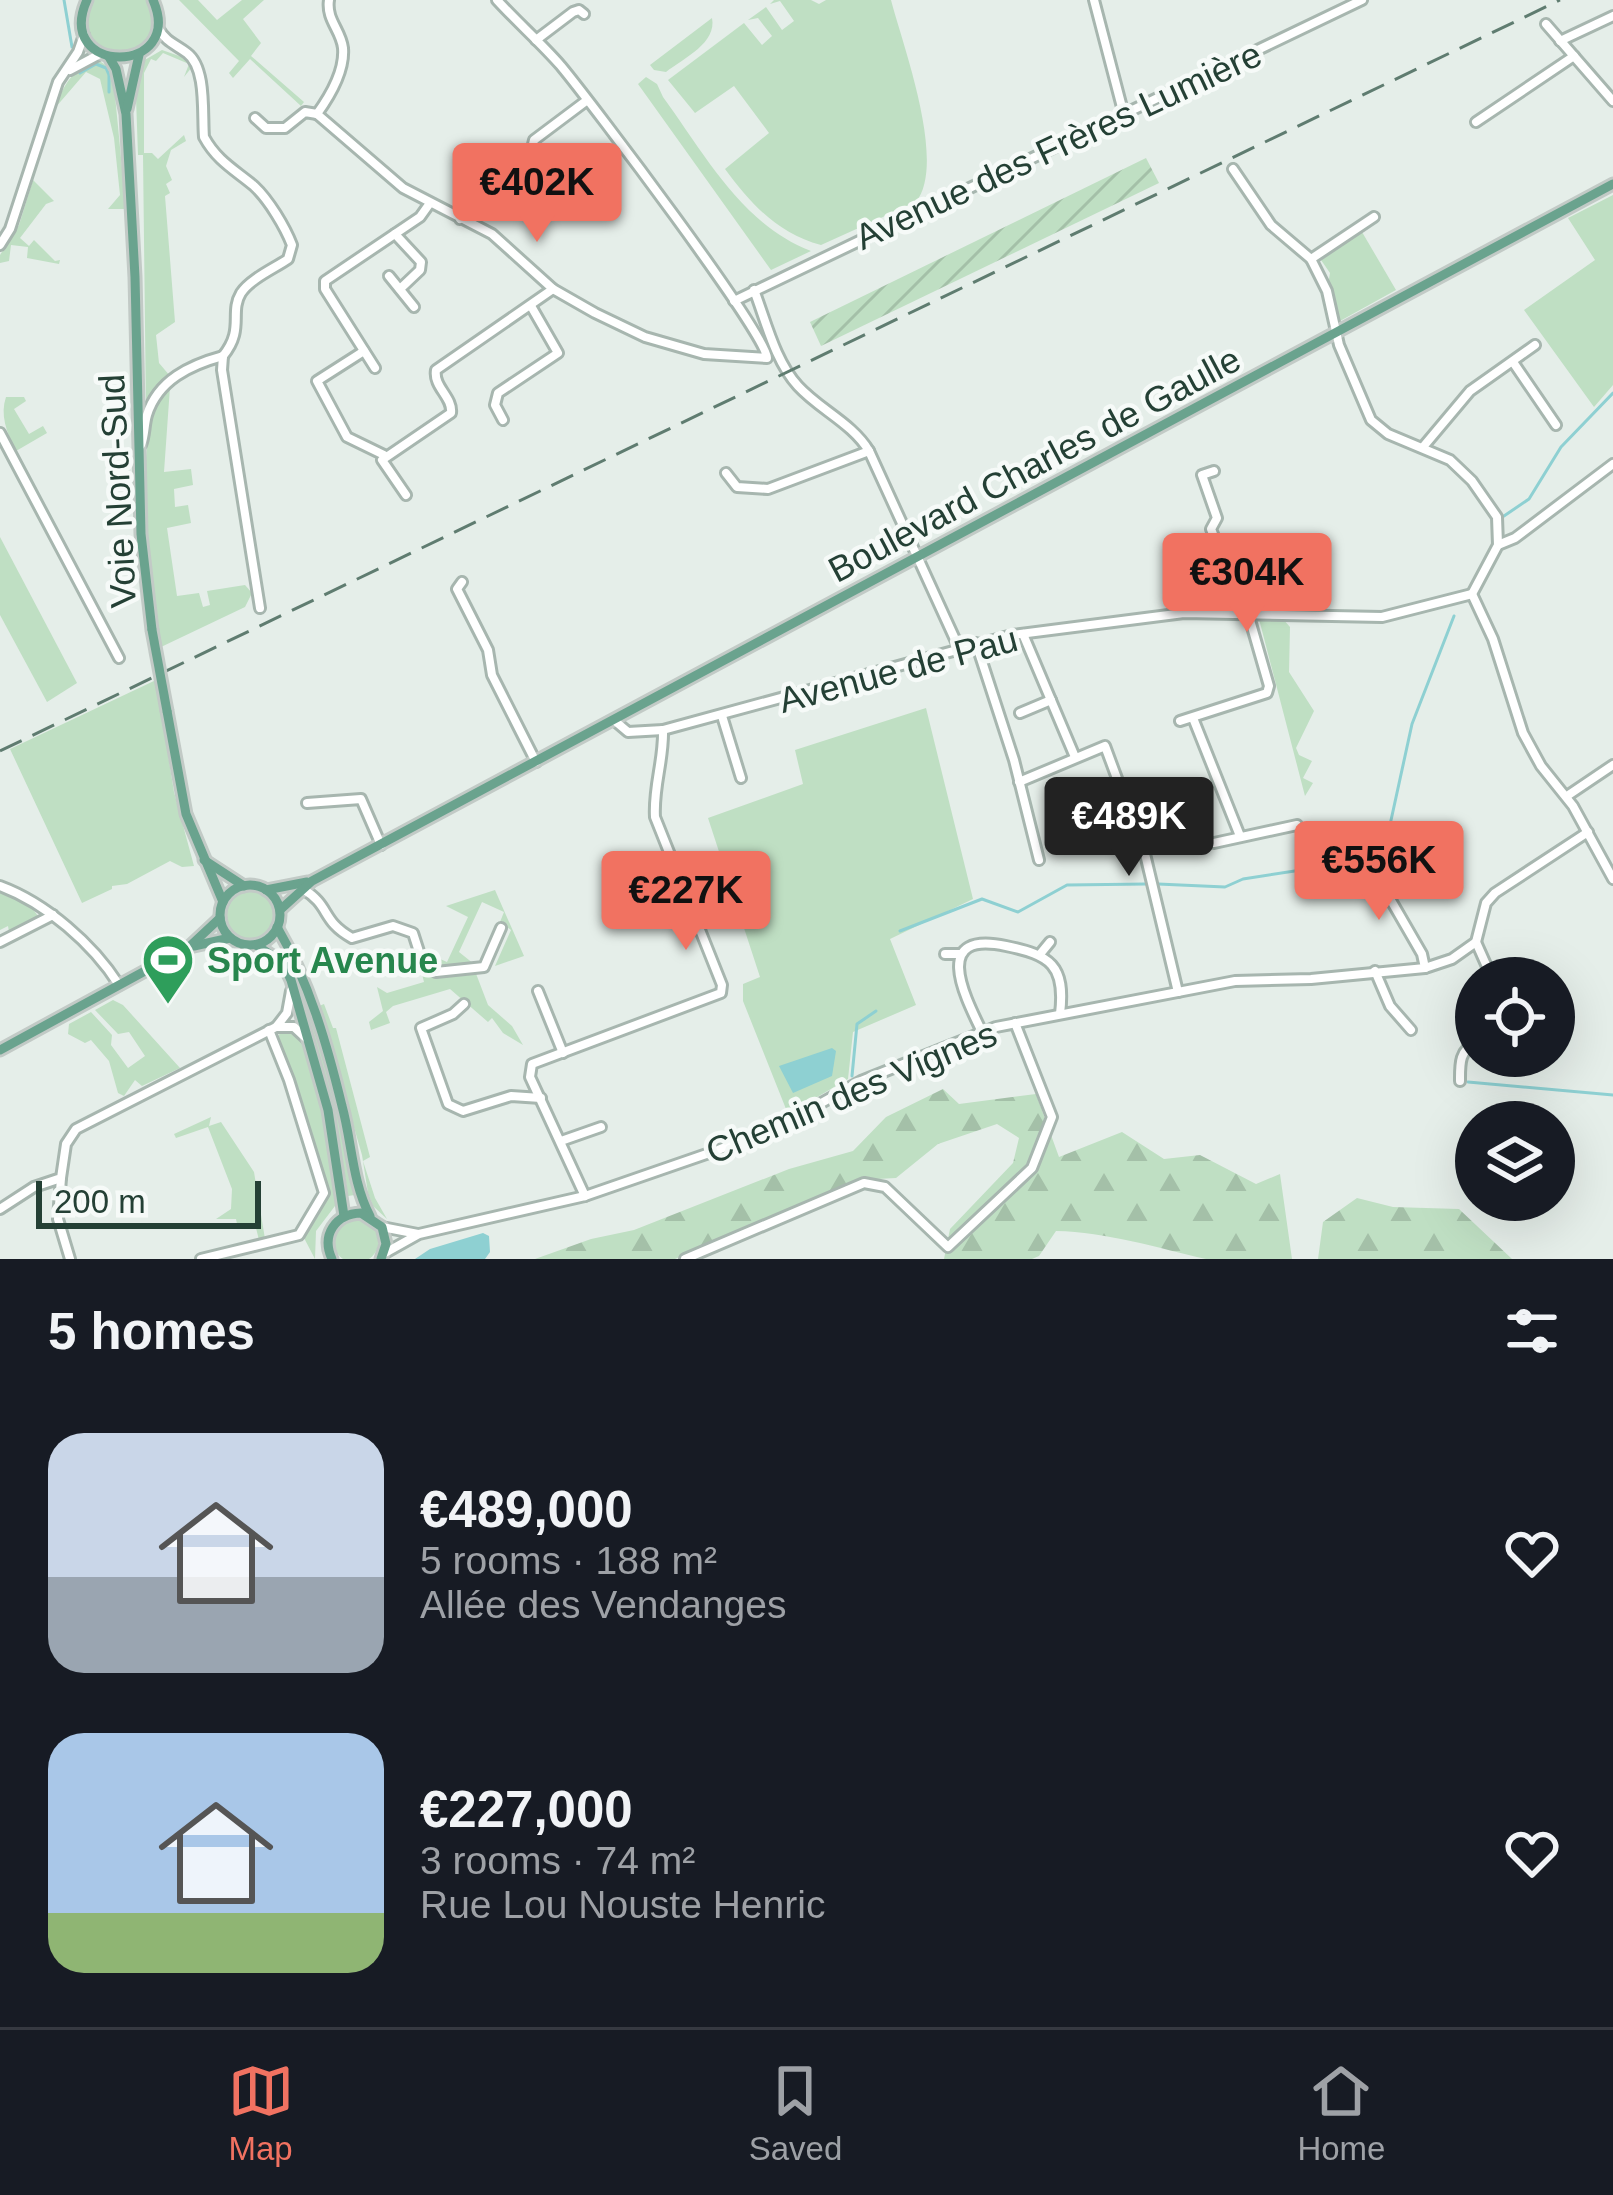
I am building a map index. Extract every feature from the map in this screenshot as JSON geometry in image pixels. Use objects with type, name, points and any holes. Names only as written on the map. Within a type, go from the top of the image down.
[{"type":"main road","points":[[86,0],[81,21],[84,34],[105,56],[143,50]]},
{"type":"main road","points":[[153,0],[158,28]]},
{"type":"main road","name":"Voie Nord-Sud","points":[[126,114],[143,50],[158,28]]},
{"type":"main road","name":"Voie Nord-Sud","points":[[105,56],[116,69],[126,114],[138,452],[152,630],[186,814],[223,902]]},
{"type":"main road","name":"Boulevard Charles de Gaulle","points":[[308,885],[1613,184]]},
{"type":"main road","points":[[204,860],[244,886],[266,890],[308,885]]},
{"type":"main road","points":[[308,885],[280,910],[278,927],[307,985],[343,1108],[360,1197],[382,1227],[383,1256]]},
{"type":"main road","points":[[0,1050],[189,947],[220,918],[223,902],[244,886]]},
{"type":"main road","points":[[266,890],[280,910]]},
{"type":"main road","points":[[220,918],[230,938]]},
{"type":"main road","points":[[256,945],[278,927]]},
{"type":"main road","points":[[189,947],[230,938],[256,945],[277,957],[291,980],[328,1110],[344,1216]]},
{"type":"main road","points":[[329,1256],[328,1234],[344,1216],[370,1216]]},
{"type":"street","points":[[317,114],[334,90],[343,46],[327,14],[328,0]]},
{"type":"street","points":[[255,118],[266,128],[284,128],[304,112],[317,114],[403,188],[492,234],[553,289],[645,337],[704,354],[767,358],[766,346],[731,296],[586,101],[497,0]]},
{"type":"street","points":[[1094,0],[1124,115]]},
{"type":"street","name":"Avenue des Frères Lumière","points":[[754,290],[1362,0]]},
{"type":"street","points":[[536,40],[573,12],[584,14]]},
{"type":"street","points":[[1561,41],[1613,16]]},
{"type":"street","points":[[1546,24],[1611,94]]},
{"type":"street","points":[[138,452],[148,413],[162,388],[179,372],[223,356],[235,341],[238,301],[244,289],[288,259],[292,245],[255,188],[229,170],[210,148],[204,137],[198,68],[158,28]]},
{"type":"street","points":[[0,245],[10,229],[64,74],[84,34]]},
{"type":"street","points":[[143,50],[175,48]]},
{"type":"street","points":[[64,74],[105,56]]},
{"type":"street","points":[[1476,122],[1574,56]]},
{"type":"street","points":[[460,219],[530,157],[534,140],[586,101]]},
{"type":"street","points":[[1233,169],[1271,225],[1311,259],[1327,291],[1336,331],[1371,420],[1388,434],[1450,460],[1472,481],[1497,517],[1498,545],[1472,593],[1493,639],[1523,733],[1541,766],[1567,796],[1613,879]]},
{"type":"street","points":[[375,368],[325,289],[325,281],[420,217],[430,202]]},
{"type":"street","points":[[1311,259],[1374,217]]},
{"type":"street","points":[[394,234],[422,262],[400,289]]},
{"type":"street","points":[[389,275],[414,307]]},
{"type":"street","points":[[385,455],[451,413],[452,405],[436,381],[439,365],[553,289]]},
{"type":"street","points":[[731,296],[754,290],[780,357],[796,383],[850,428],[869,451],[958,648]]},
{"type":"street","points":[[503,420],[495,405],[498,393],[558,352],[531,306]]},
{"type":"street","points":[[1423,447],[1470,391],[1535,345]]},
{"type":"street","points":[[364,351],[316,381],[347,437],[385,455]]},
{"type":"street","points":[[223,356],[260,608]]},
{"type":"street","points":[[1512,362],[1556,425]]},
{"type":"street","points":[[0,433],[119,658]]},
{"type":"street","points":[[726,473],[737,487],[768,489],[869,451]]},
{"type":"street","points":[[385,455],[384,465],[406,495]]},
{"type":"street","points":[[1498,545],[1515,538],[1613,466]]},
{"type":"street","points":[[1180,721],[1267,693],[1269,686],[1211,529],[1217,518],[1202,475],[1214,471]]},
{"type":"street","points":[[462,582],[457,589],[488,650],[492,675],[536,762]]},
{"type":"street","name":"Avenue de Pau","points":[[615,721],[635,733],[663,730],[1023,634],[1156,615],[1382,617],[1472,593]]},
{"type":"street","points":[[1023,634],[1075,757]]},
{"type":"street","points":[[976,643],[1039,860]]},
{"type":"street","points":[[1020,713],[1052,700]]},
{"type":"street","points":[[722,716],[741,778]]},
{"type":"street","points":[[1193,718],[1240,836]]},
{"type":"street","points":[[585,1196],[529,1070],[532,1064],[721,993],[722,985],[655,817],[663,730]]},
{"type":"street","points":[[1019,782],[1105,746],[1145,854],[1178,992]]},
{"type":"street","points":[[1567,796],[1613,765]]},
{"type":"street","points":[[307,803],[361,800],[381,845]]},
{"type":"street","points":[[1214,843],[1297,825]]},
{"type":"street","points":[[1483,957],[1476,942],[1486,903],[1588,832]]},
{"type":"street","points":[[1370,864],[1422,954],[1425,968]]},
{"type":"street","points":[[308,885],[333,928],[352,938],[393,926],[413,933],[423,964],[436,972],[484,967],[501,928]]},
{"type":"street","points":[[0,886],[29,898],[52,915],[109,970],[119,986]]},
{"type":"street","points":[[0,942],[52,915]]},
{"type":"street","points":[[982,1032],[961,990],[961,954],[979,941],[1041,953],[1060,981],[1060,1014]]},
{"type":"street","points":[[1041,953],[1050,942]]},
{"type":"street","name":"Chemin des Vignes","points":[[383,1256],[419,1234],[585,1196],[753,1136],[861,1081],[982,1032],[1235,981],[1425,968],[1451,959],[1476,942]]},
{"type":"street","points":[[945,954],[961,954]]},
{"type":"street","points":[[1375,971],[1390,1006],[1411,1030]]},
{"type":"street","points":[[272,1029],[290,1006],[291,980]]},
{"type":"street","points":[[538,991],[563,1053]]},
{"type":"street","points":[[464,1004],[421,1028],[448,1103],[463,1111],[511,1096],[541,1098]]},
{"type":"street","points":[[685,1259],[865,1183],[885,1187],[948,1247],[1032,1168],[1052,1118],[1015,1023]]},
{"type":"street","points":[[70,1259],[58,1219],[66,1144],[76,1129],[272,1029],[294,1027],[309,1042]]},
{"type":"street","points":[[202,1259],[299,1235],[324,1193],[272,1029]]},
{"type":"street","points":[[1460,1077],[1460,1081]]},
{"type":"street","points":[[561,1141],[601,1127]]},
{"type":"street","points":[[0,1209],[34,1187],[61,1178]]},
{"type":"street","name":"Chemin des Vignes","points":[[382,1227],[419,1234]]},
{"type":"green space","points":[[93,0],[146,0],[153,23],[148,39],[136,49],[103,49],[91,39],[86,23]]},
{"type":"green space","points":[[179,0],[198,0],[217,20],[242,0],[264,0],[243,19],[261,43],[251,56],[304,102],[301,106],[250,59],[233,78],[229,73],[239,61]]},
{"type":"green space","points":[[774,0],[819,4],[826,0],[891,0],[920,104],[927,160],[916,202],[821,245],[766,216],[725,169],[769,133],[734,86],[695,113],[668,80],[744,23],[762,45],[772,36],[758,18],[748,20],[766,7],[782,30],[794,21],[780,1],[770,4]]},
{"type":"green space","points":[[712,18],[709,35],[698,49],[666,72],[654,70],[650,65]]},
{"type":"green space","points":[[162,50],[185,58],[192,67],[184,77],[189,64],[163,53],[156,61],[151,59],[144,73],[144,153],[158,159],[184,135],[186,141],[171,150],[166,166],[172,180],[166,184],[170,193],[165,196],[175,322],[156,335],[159,363],[170,376],[146,410],[143,155],[138,155],[136,98],[143,61]]},
{"type":"green space","points":[[98,60],[113,75],[126,209],[108,209],[120,195],[114,138],[100,79],[86,72],[55,108],[70,78]]},
{"type":"green space","points":[[646,77],[657,84],[745,206],[787,239],[811,251],[771,270],[638,84]]},
{"type":"green space","points":[[1146,158],[1159,183],[821,346],[810,322]]},
{"type":"green space","points":[[33,180],[54,201],[46,204],[20,238],[29,246],[34,240],[59,264],[27,258],[28,247],[11,245],[9,261],[0,263],[19,225]]},
{"type":"green space","points":[[1613,195],[1613,385],[1594,407],[1524,310],[1595,260],[1568,218]]},
{"type":"green space","points":[[1362,232],[1396,290],[1340,321],[1328,285],[1330,273],[1321,260]]},
{"type":"green space","points":[[170,387],[164,472],[191,469],[193,485],[174,489],[175,507],[188,505],[191,523],[167,528],[177,596],[199,593],[203,607],[210,605],[207,591],[245,585],[252,593],[245,607],[161,647],[149,550],[146,470],[156,406]]},
{"type":"green space","points":[[6,397],[24,397],[26,401],[14,409],[29,434],[43,426],[47,433],[16,451],[5,423]]},
{"type":"green space","points":[[0,537],[77,683],[47,702],[0,615]]},
{"type":"green space","points":[[1259,619],[1283,619],[1290,627],[1289,672],[1314,711],[1296,748],[1312,761],[1303,778],[1313,783],[1305,796]]},
{"type":"green space","points":[[156,680],[174,792],[194,866],[170,861],[82,903],[10,749]]},
{"type":"green space","points":[[926,708],[973,899],[890,939],[916,1005],[853,1032],[848,1079],[788,1114],[743,1001],[743,984],[760,977],[708,818],[803,784],[795,750]]},
{"type":"green space","points":[[249,890],[267,897],[274,915],[267,933],[249,940],[231,933],[224,915],[231,897]]},
{"type":"green space","points":[[495,890],[524,956],[495,966],[511,930],[500,922],[504,912],[482,902],[459,952],[474,964],[429,967],[424,952],[447,962],[468,917],[446,906]]},
{"type":"green space","points":[[0,892],[29,904],[38,916],[9,932],[8,926],[0,930]]},
{"type":"green space","points":[[286,948],[329,1069],[355,1195],[348,1196],[332,1107],[303,1002],[280,955]]},
{"type":"green space","points":[[420,966],[433,976],[475,971],[488,1005],[512,1026],[523,1045],[450,989],[393,1006],[386,1012],[390,1023],[371,1030],[369,1022],[383,1011],[377,987],[387,993],[424,982]]},
{"type":"green space","points":[[113,1000],[123,1005],[180,1068],[142,1086],[135,1080],[124,1096],[118,1093],[109,1061],[91,1040],[85,1043],[68,1034],[69,1024],[91,1012],[112,1035],[111,1045],[128,1068],[145,1056],[129,1032],[118,1034],[95,1010]]},
{"type":"green space","points":[[324,1004],[336,1028],[370,1157],[363,1161],[387,1219],[373,1206],[368,1193],[362,1155],[319,1006]]},
{"type":"green space","points":[[291,1029],[301,1040],[317,1083],[338,1202],[316,1231],[315,1259],[303,1236],[323,1206],[325,1182],[277,1039],[281,1031]]},
{"type":"green space","points":[[943,1089],[959,1104],[1036,1094],[1059,1157],[1122,1132],[1164,1159],[1200,1155],[1256,1184],[1280,1174],[1292,1259],[1206,1259],[1113,1237],[1056,1231],[1032,1259],[944,1259],[950,1229],[1013,1163],[1019,1138],[997,1124],[938,1144],[896,1178],[858,1180],[675,1259],[535,1259],[634,1230],[789,1169],[853,1151],[886,1117]]},
{"type":"green space","points":[[211,1117],[209,1126],[221,1122],[254,1172],[265,1239],[259,1240],[256,1228],[238,1229],[236,1219],[216,1219],[231,1209],[232,1189],[208,1127],[176,1138],[174,1134]]},
{"type":"green space","points":[[1357,1198],[1393,1207],[1455,1209],[1455,1221],[1472,1221],[1512,1259],[1318,1259],[1323,1222]]},
{"type":"green space","points":[[347,1219],[365,1219],[377,1231],[377,1249],[368,1259],[344,1259],[335,1249],[335,1231]]},
{"type":"water","points":[[832,1048],[836,1051],[832,1076],[793,1093],[779,1066]]},
{"type":"water","points":[[483,1233],[489,1236],[490,1252],[485,1259],[415,1259],[430,1249]]},
{"type":"waterway","points":[[64,0],[72,47]]},
{"type":"waterway","points":[[80,73],[96,64],[109,75]]},
{"type":"waterway","points":[[109,76],[109,92]]},
{"type":"waterway","points":[[1501,518],[1529,499],[1561,447],[1613,393]]},
{"type":"waterway","points":[[1158,884],[1225,887],[1243,879],[1360,861],[1388,834],[1412,724],[1454,616]]},
{"type":"waterway","points":[[900,931],[982,899],[1018,912],[1067,885],[1146,884]]},
{"type":"waterway","points":[[852,1076],[857,1024],[876,1011]]},
{"type":"waterway","points":[[1468,1082],[1613,1095]]},
{"type":"railway","points":[[0,751],[1560,0]]},
{"type":"place","name":"Sport Avenue","points":[[168,1006]]}]
